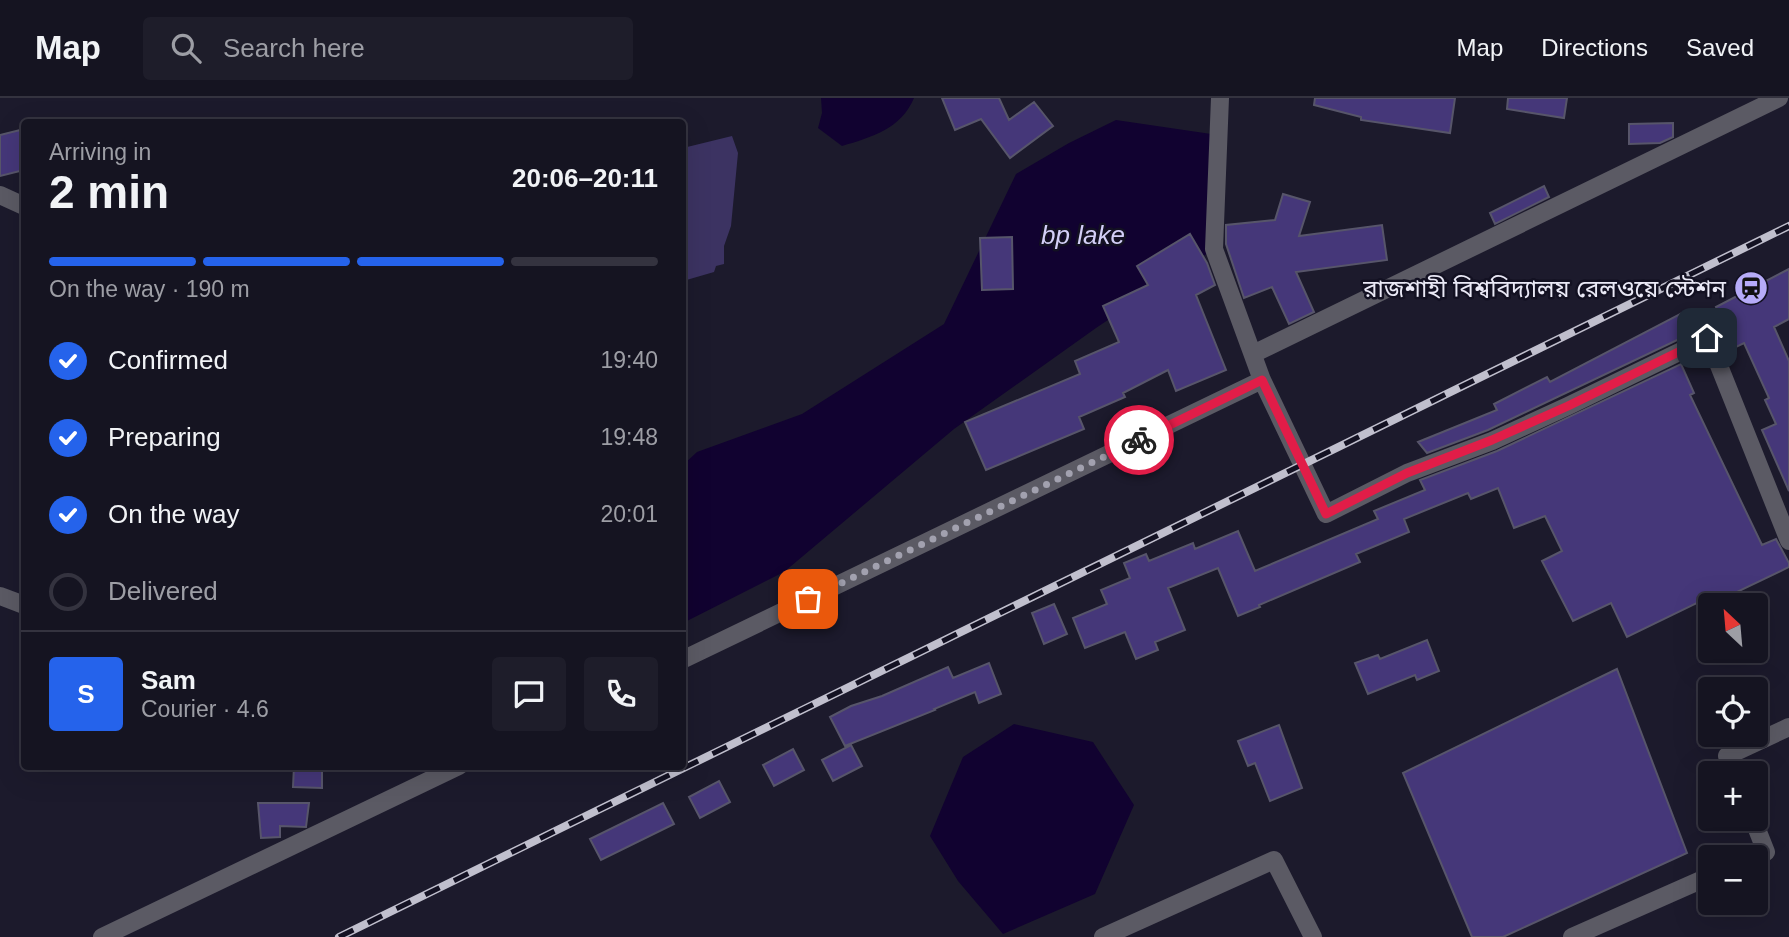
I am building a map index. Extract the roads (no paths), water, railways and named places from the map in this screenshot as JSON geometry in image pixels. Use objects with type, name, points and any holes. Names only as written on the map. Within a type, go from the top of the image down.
[{"type":"street","points":[[1220,98],[1214,249],[1262,380],[1326,514],[1407,473],[1492,440],[1568,406],[1707,338],[1789,541]]},
{"type":"street","points":[[1253,354],[1779,98]]},
{"type":"street","points":[[0,195],[21,205]]},
{"type":"street","points":[[686,658],[1262,380]]},
{"type":"street","points":[[0,596],[21,604]]},
{"type":"street","points":[[1730,761],[1727,755],[1789,727]]},
{"type":"street","points":[[102,937],[451,770]]},
{"type":"street","points":[[1103,937],[1274,860],[1313,937]]},
{"type":"street","points":[[1572,937],[1698,882]]},
{"type":"water","points":[[821,98],[914,98],[901,117],[884,130],[842,146],[818,128],[822,113]]},
{"type":"water","name":"bp lake","points":[[1116,120],[1218,135],[1214,249],[1096,328],[954,429],[784,572],[686,621],[686,462],[697,452],[802,414],[944,324],[1016,174]]},
{"type":"water","points":[[1014,724],[1093,742],[1134,805],[1095,894],[1003,934],[958,881],[930,836],[963,757]]},
{"type":"railway","points":[[686,767],[1789,226]]},
{"type":"railway","points":[[339,937],[680,770]]},
{"type":"place","name":"রাজশাহী বিশ্ববিদ্যালয় রেলওয়ে স্টেশন","points":[[1751,288]]}]
